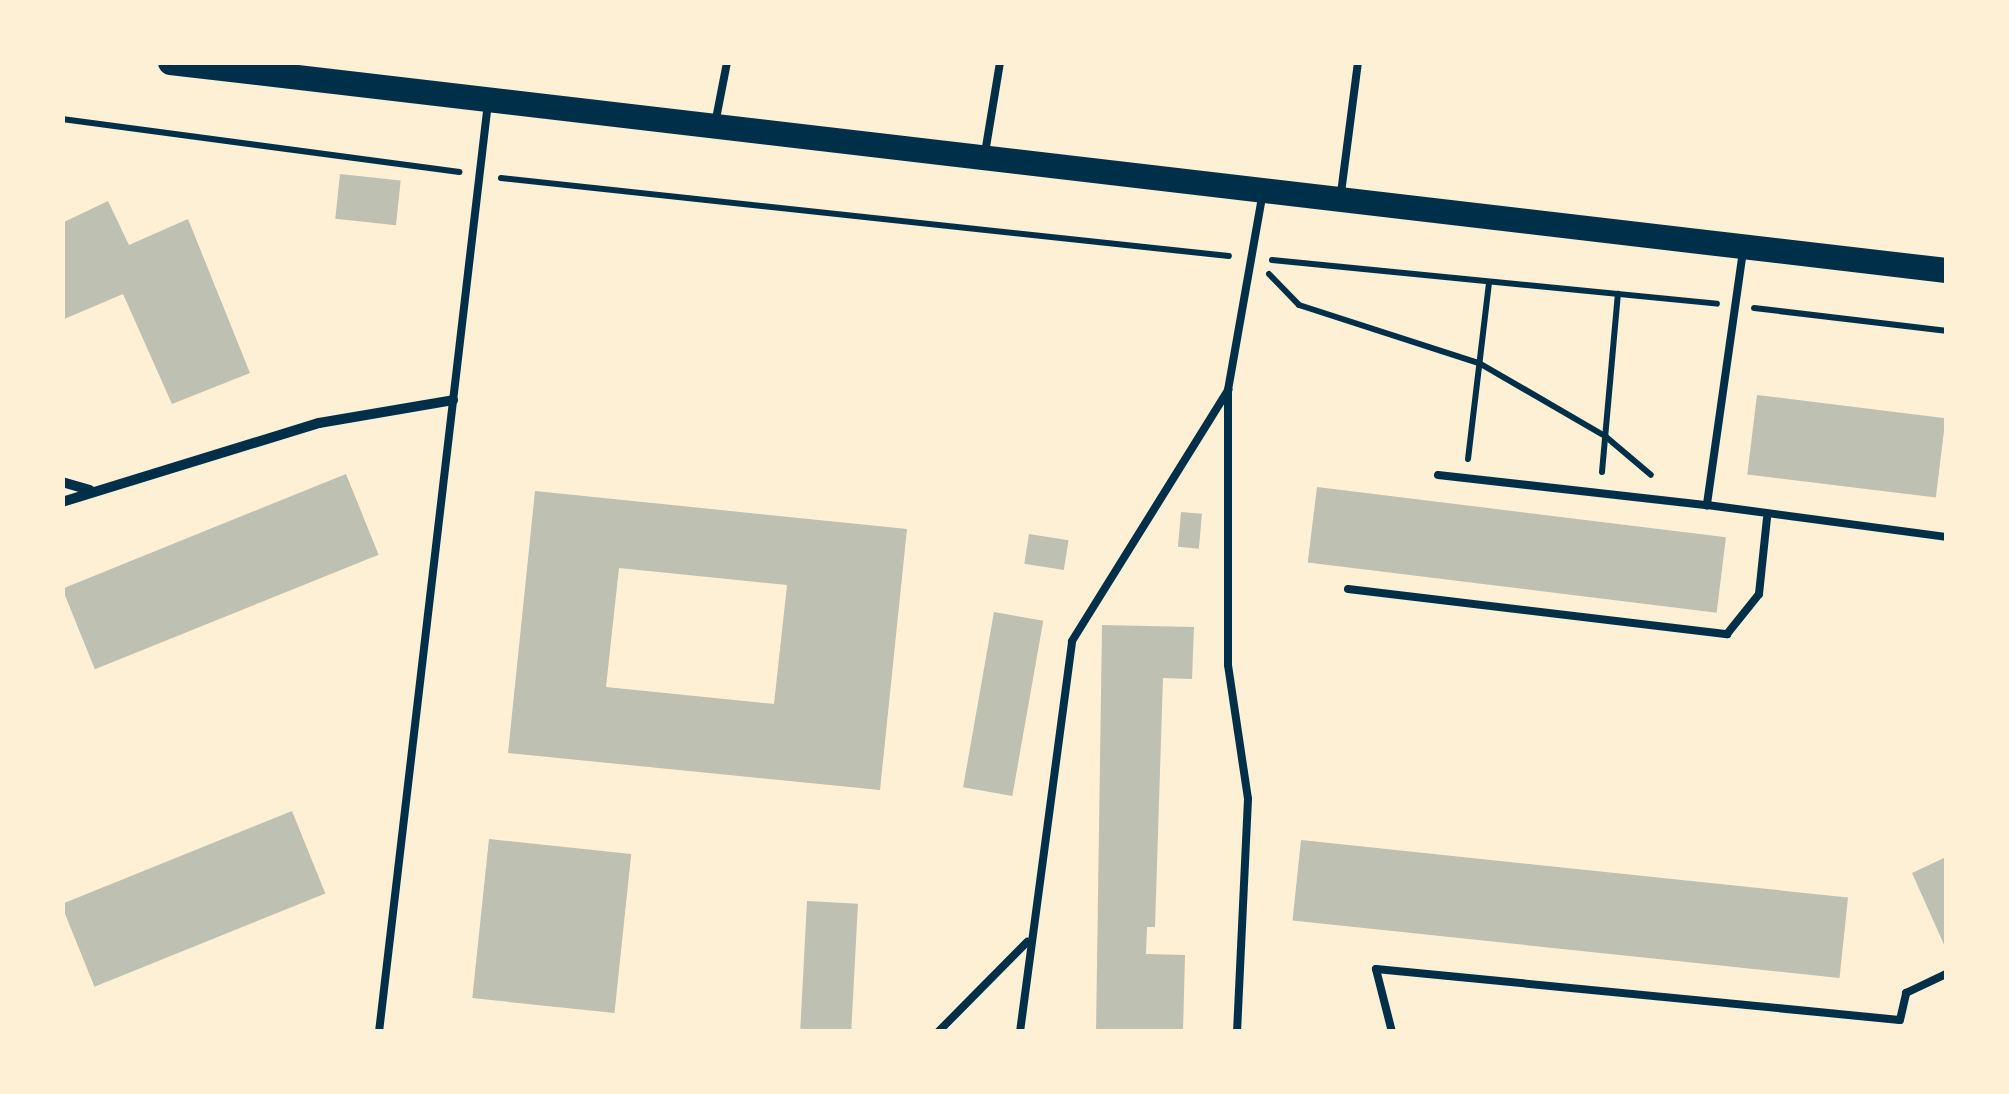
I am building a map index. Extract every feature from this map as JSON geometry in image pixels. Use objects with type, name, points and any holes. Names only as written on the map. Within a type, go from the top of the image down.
[{"type":"main road","points":[[170,62],[488,104],[1946,270]]},
{"type":"street","points":[[62,502],[90,490],[318,423],[453,400]]},
{"type":"street","points":[[62,482],[90,490]]},
{"type":"lane","points":[[714,128],[727,62]]},
{"type":"lane","points":[[984,158],[1000,62]]},
{"type":"lane","points":[[1340,202],[1358,62]]},
{"type":"lane","points":[[379,1032],[488,104]]},
{"type":"lane","points":[[1237,1032],[1248,798],[1228,665],[1228,390],[1255,259],[1262,192]]},
{"type":"lane","points":[[1706,505],[1744,247]]},
{"type":"lane","points":[[1020,1032],[1027,942],[1072,640],[1228,390]]},
{"type":"lane","points":[[1438,475],[1706,505],[1767,518],[1946,536]]},
{"type":"lane","points":[[1348,588],[1727,634],[1759,594],[1767,518]]},
{"type":"lane","points":[[938,1032],[1027,942]]},
{"type":"lane","points":[[1392,1032],[1376,970],[1900,1020],[1906,993],[1946,974]]},
{"type":"path","points":[[62,119],[479,174],[1946,331]]},
{"type":"path","points":[[1255,259],[1299,306],[1479,363],[1605,436],[1684,503]]},
{"type":"path","points":[[1465,478],[1489,282]]},
{"type":"path","points":[[1600,494],[1618,294]]},
{"type":"building","points":[[340,174],[401,180],[396,225],[335,219]]},
{"type":"building","points":[[108,201],[129,245],[188,219],[250,373],[172,404],[123,294],[62,320],[62,223]]},
{"type":"building","points":[[1757,395],[1946,418],[1936,498],[1747,474]]},
{"type":"building","points":[[346,474],[379,555],[95,669],[62,589]]},
{"type":"building","points":[[1317,487],[1726,537],[1717,613],[1308,562]]},
{"type":"building","points":[[535,491],[907,529],[880,790],[508,753]],"holes":[[[619,568],[787,585],[774,704],[606,687]]]},
{"type":"building","points":[[1181,512],[1202,514],[1199,549],[1178,547]]},
{"type":"building","points":[[1029,534],[1069,540],[1064,570],[1024,564]]},
{"type":"building","points":[[994,612],[1043,621],[1012,796],[963,787]]},
{"type":"building","points":[[1102,625],[1194,627],[1192,679],[1163,678],[1155,927],[1147,927],[1146,954],[1185,955],[1183,1032],[1096,1032]]},
{"type":"building","points":[[292,811],[325,894],[94,987],[62,904]]},
{"type":"building","points":[[489,839],[631,854],[614,1013],[472,998]]},
{"type":"building","points":[[1301,840],[1848,897],[1840,978],[1293,921]]},
{"type":"building","points":[[1946,857],[1946,949],[1912,873]]},
{"type":"building","points":[[807,901],[858,904],[851,1031],[800,1029]]}]
